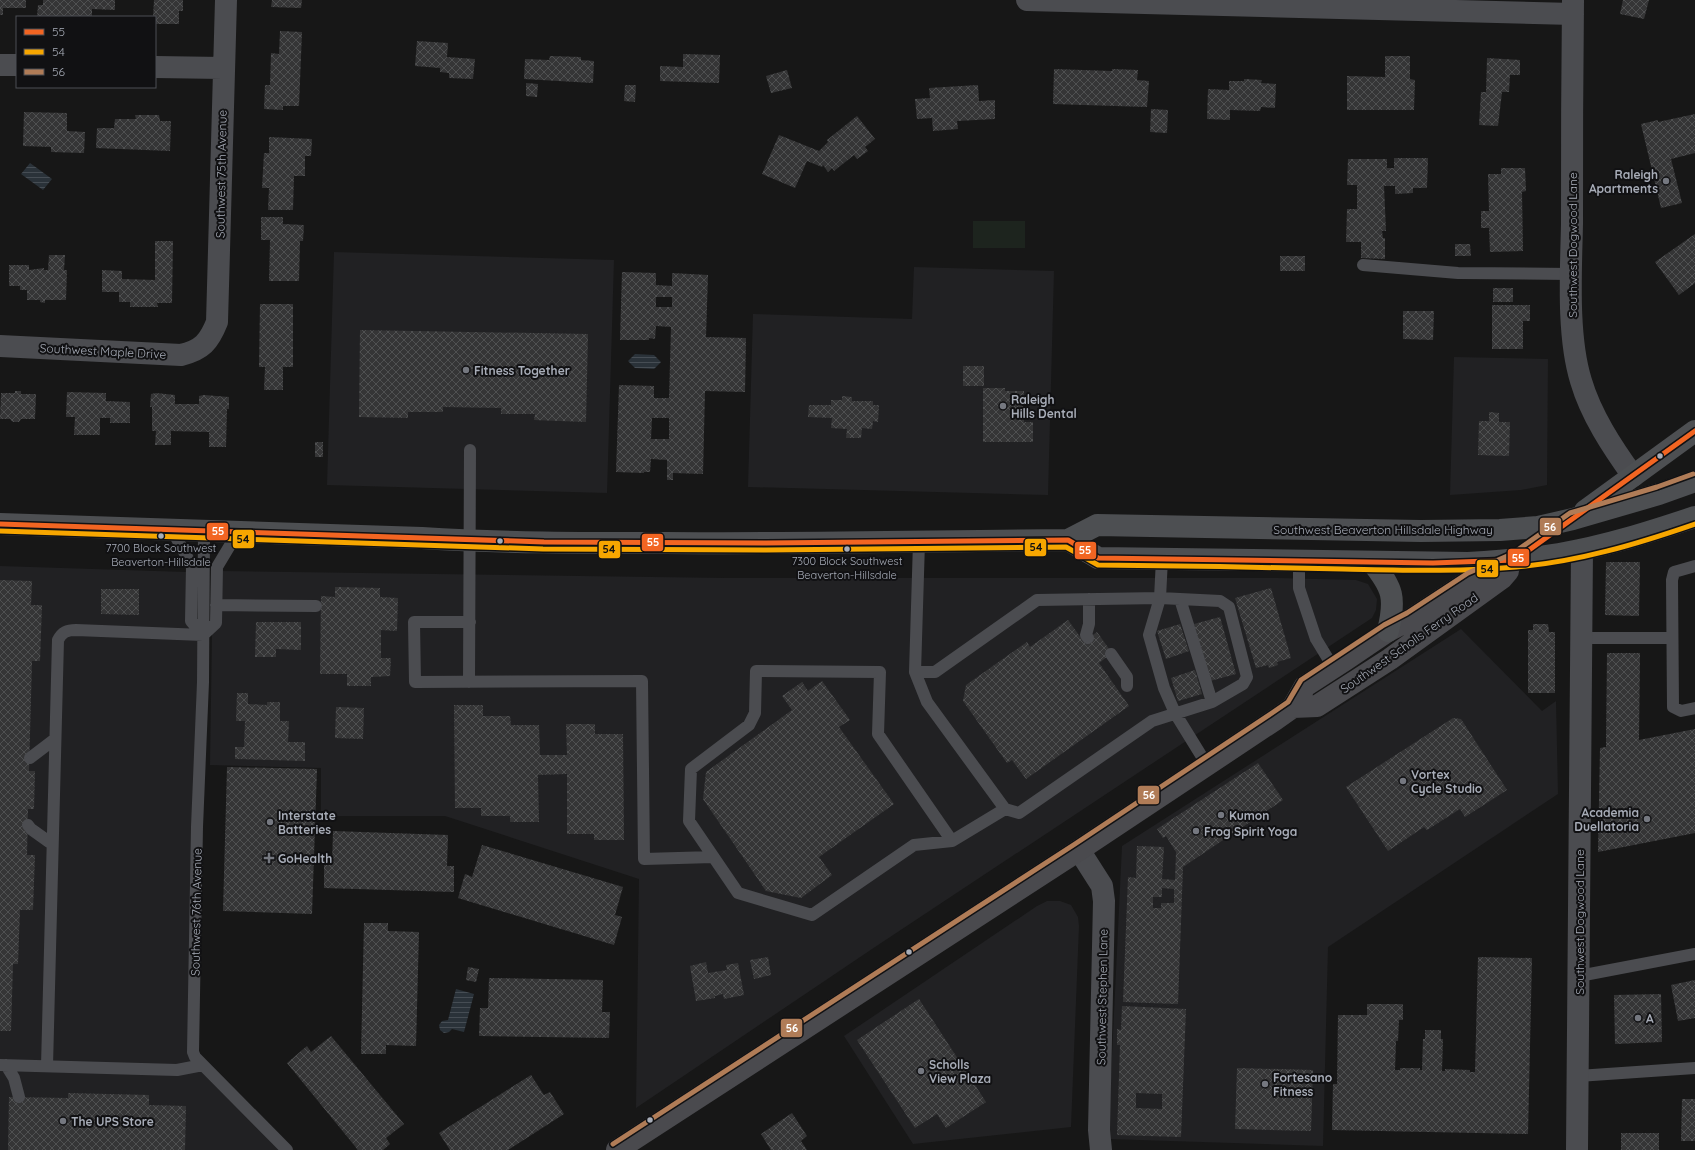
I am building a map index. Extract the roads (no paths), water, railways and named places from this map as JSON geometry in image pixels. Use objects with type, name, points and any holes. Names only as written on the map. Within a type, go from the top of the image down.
[{"type":"main road","name":"Southwest Scholls Ferry Road","points":[[618,1150],[1079,850],[1293,707],[1305,686],[1333,667],[1472,579],[1515,560],[1695,431]]},
{"type":"main road","name":"Southwest Beaverton Hillsdale Highway","points":[[0,524],[422,538],[470,541],[761,544],[1068,540],[1097,525],[1467,531],[1538,527],[1573,519],[1695,482]]},
{"type":"main road","points":[[1068,540],[1098,558],[1452,563],[1515,560],[1582,550],[1654,531],[1695,517]]},
{"type":"main road","name":"Southwest Scholls Ferry Road","points":[[1293,707],[1317,706],[1390,659],[1502,578],[1515,560]]},
{"type":"main road","points":[[1372,562],[1384,579],[1392,596],[1393,613],[1388,631]]},
{"type":"street","name":"Southwest 75th Avenue","points":[[204,345],[212,334],[217,322],[226,0]]},
{"type":"street","points":[[1027,0],[1573,7]]},
{"type":"street","name":"Southwest Dogwood Lane","points":[[1573,7],[1571,274],[1573,333],[1576,359],[1580,380],[1596,419],[1633,476]]},
{"type":"street","points":[[0,65],[16,65]]},
{"type":"street","points":[[156,67],[223,68]]},
{"type":"street","name":"Southwest Maple Drive","points":[[0,346],[181,355],[195,351],[204,345]]},
{"type":"street","name":"Southwest Dogwood Lane","points":[[1577,1150],[1582,550]]},
{"type":"street","name":"Southwest Stephen Lane","points":[[1079,850],[1102,886],[1104,901],[1099,1130],[1101,1150]]},
{"type":"lane","points":[[1363,265],[1458,273],[1571,274]]},
{"type":"lane","points":[[469,682],[470,450]]},
{"type":"lane","points":[[172,530],[192,566],[191,621],[203,635]]},
{"type":"lane","name":"Southwest 76th Avenue","points":[[204,531],[203,635],[197,827],[193,1045],[195,1057],[203,1066],[287,1150]]},
{"type":"lane","points":[[47,1066],[54,739],[58,640],[60,635],[69,630],[203,635],[216,623],[217,567],[238,532]]},
{"type":"lane","points":[[915,672],[935,672],[1037,600],[1160,598],[1220,601],[1229,607],[1247,677],[1243,684],[1212,702],[1152,721],[1019,813],[1005,809],[927,702],[915,672],[919,542]]},
{"type":"lane","points":[[1162,559],[1160,598],[1149,635],[1164,688],[1175,713],[1207,765]]},
{"type":"lane","points":[[1300,561],[1300,588],[1316,640],[1333,667]]},
{"type":"lane","points":[[1695,566],[1674,572],[1672,580],[1672,707],[1681,711],[1695,708]]},
{"type":"lane","points":[[1089,599],[1091,632]]},
{"type":"lane","points":[[1180,599],[1212,702]]},
{"type":"lane","points":[[216,605],[316,606]]},
{"type":"lane","points":[[470,622],[414,622],[415,682],[642,681],[644,859],[713,857]]},
{"type":"lane","points":[[1581,638],[1672,638]]},
{"type":"lane","points":[[1111,654],[1127,677],[1127,686]]},
{"type":"lane","points":[[952,841],[878,734],[880,672],[756,670],[755,713],[749,725],[691,769],[689,821],[738,892],[812,915],[914,846],[952,841],[1005,809]]},
{"type":"lane","points":[[30,758],[54,739]]},
{"type":"lane","points":[[28,825],[52,844]]},
{"type":"lane","points":[[1579,976],[1695,954]]},
{"type":"lane","points":[[3,1065],[177,1070],[203,1066]]},
{"type":"lane","points":[[3,1065],[14,1078],[19,1096]]},
{"type":"lane","points":[[1578,1076],[1695,1068]]},
{"type":"place","name":"Raleigh Apartments","points":[[1666,181]]},
{"type":"place","name":"Fitness Together","points":[[466,370]]},
{"type":"place","name":"Raleigh Hills Dental","points":[[1003,406]]},
{"type":"place","name":"7700 Block Southwest Beaverton-Hillsdale","points":[[161,536]]},
{"type":"place","name":"7300 Block Southwest Beaverton-Hillsdale","points":[[847,549]]},
{"type":"place","name":"Vortex Cycle Studio","points":[[1403,781]]},
{"type":"place","name":"Kumon","points":[[1221,815]]},
{"type":"place","name":"Academia Duellatoria","points":[[1647,819]]},
{"type":"place","name":"Interstate Batteries","points":[[270,822]]},
{"type":"place","name":"Frog Spirit Yoga","points":[[1196,831]]},
{"type":"place","name":"GoHealth","points":[[269,858]]},
{"type":"place","name":"A","points":[[1638,1018]]},
{"type":"place","name":"Scholls View Plaza","points":[[921,1071]]},
{"type":"place","name":"Fortesano Fitness","points":[[1265,1084]]},
{"type":"place","name":"The UPS Store","points":[[63,1121]]}]
